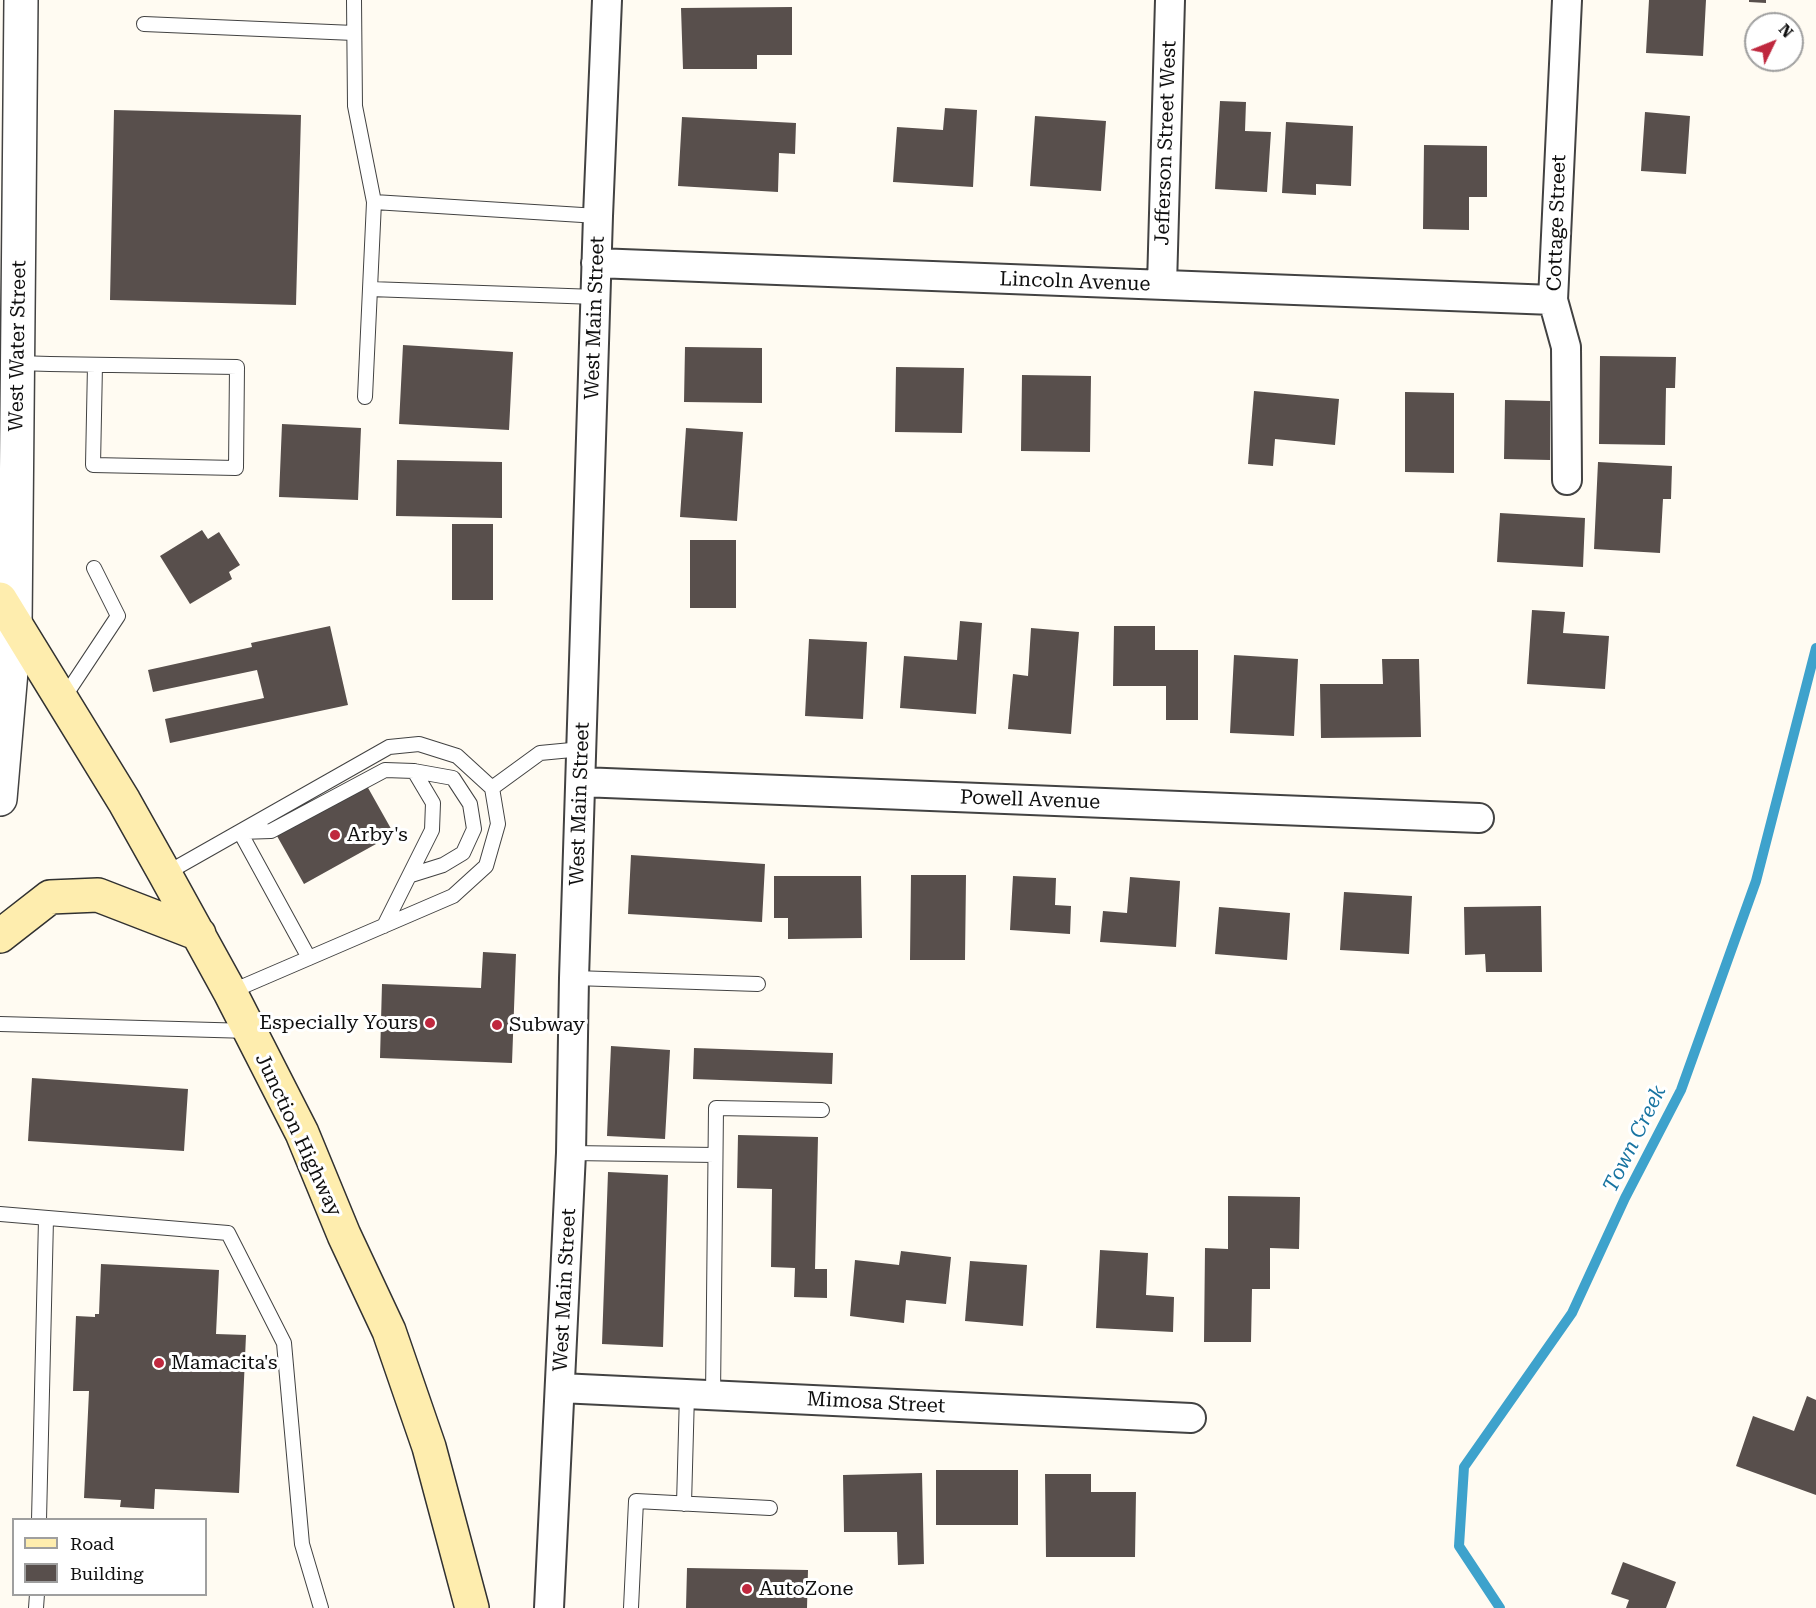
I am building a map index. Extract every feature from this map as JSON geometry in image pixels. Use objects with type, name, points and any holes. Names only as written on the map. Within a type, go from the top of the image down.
[{"type":"main road","name":"Junction Highway","points":[[8,612],[124,801],[199,934],[302,1133],[344,1234],[389,1331],[429,1447],[472,1608]]},
{"type":"main road","points":[[0,936],[50,897],[98,895],[199,934]]},
{"type":"street","name":"West Main Street","points":[[549,1608],[571,1153],[574,978],[596,263],[607,0]]},
{"type":"street","name":"Jefferson Street West","points":[[1162,285],[1170,0]]},
{"type":"street","name":"Cottage Street","points":[[1567,0],[1553,300],[1566,347],[1568,480]]},
{"type":"street","name":"West Water Street","points":[[0,799],[17,363],[9,294],[18,17]]},
{"type":"street","name":"Lincoln Avenue","points":[[596,263],[1553,300]]},
{"type":"street","name":"Powell Avenue","points":[[581,782],[1479,818]]},
{"type":"street","name":"Mimosa Street","points":[[560,1388],[1191,1418]]},
{"type":"lane","points":[[354,0],[355,106],[374,202],[365,397]]},
{"type":"lane","points":[[144,24],[354,33]]},
{"type":"lane","points":[[374,202],[598,216]]},
{"type":"lane","points":[[370,289],[596,297]]},
{"type":"lane","points":[[17,363],[237,367],[236,468],[93,465],[95,365]]},
{"type":"lane","points":[[62,700],[118,616],[94,568]]},
{"type":"lane","points":[[165,874],[389,747],[418,744],[457,756],[492,788],[498,824],[486,866],[453,896],[230,992]]},
{"type":"lane","points":[[492,788],[540,753],[582,748]]},
{"type":"lane","points":[[240,831],[271,831],[385,770],[414,771],[453,778],[470,804],[474,829],[463,853],[443,865],[411,875]]},
{"type":"lane","points":[[384,926],[432,830],[433,803],[414,771]]},
{"type":"lane","points":[[240,831],[309,958]]},
{"type":"lane","points":[[574,978],[758,984]]},
{"type":"lane","points":[[0,1024],[250,1031]]},
{"type":"lane","points":[[684,1504],[700,1395],[716,1108],[822,1110]]},
{"type":"lane","points":[[571,1153],[715,1155]]},
{"type":"lane","points":[[0,1214],[228,1233],[284,1343],[302,1544],[321,1608]]},
{"type":"lane","points":[[39,1518],[46,1219]]},
{"type":"lane","points":[[632,1608],[636,1501],[770,1508]]},
{"type":"building","points":[[1649,0],[1706,0],[1703,56],[1646,53]]},
{"type":"building","points":[[1749,0],[1766,0],[1766,3],[1749,2]]},
{"type":"building","points":[[792,7],[792,55],[757,55],[757,69],[683,69],[681,8]]},
{"type":"building","points":[[1220,101],[1246,102],[1245,131],[1271,132],[1267,192],[1215,189]]},
{"type":"building","points":[[945,108],[977,110],[973,187],[893,182],[897,127],[943,130]]},
{"type":"building","points":[[114,110],[301,115],[296,305],[110,300]]},
{"type":"building","points":[[1645,112],[1690,116],[1686,174],[1641,171]]},
{"type":"building","points":[[1035,116],[1106,121],[1101,191],[1030,186]]},
{"type":"building","points":[[682,117],[796,123],[795,154],[779,153],[778,192],[678,186]]},
{"type":"building","points":[[1286,122],[1353,126],[1351,186],[1316,184],[1316,195],[1282,193]]},
{"type":"building","points":[[1424,145],[1487,146],[1487,197],[1469,197],[1469,230],[1423,229]]},
{"type":"building","points":[[403,345],[513,352],[509,430],[399,424]]},
{"type":"building","points":[[685,347],[762,348],[762,403],[684,402]]},
{"type":"building","points":[[1600,356],[1676,357],[1675,388],[1666,388],[1665,445],[1599,444]]},
{"type":"building","points":[[896,367],[964,368],[962,433],[895,432]]},
{"type":"building","points":[[1022,375],[1091,376],[1090,452],[1021,451]]},
{"type":"building","points":[[1254,391],[1339,399],[1335,445],[1275,439],[1273,466],[1248,464]]},
{"type":"building","points":[[1405,392],[1454,393],[1454,473],[1405,472]]},
{"type":"building","points":[[1505,400],[1550,401],[1550,460],[1504,459]]},
{"type":"building","points":[[282,424],[361,428],[358,500],[279,497]]},
{"type":"building","points":[[686,428],[743,432],[737,521],[680,517]]},
{"type":"building","points":[[397,460],[502,462],[502,518],[396,516]]},
{"type":"building","points":[[1598,462],[1672,466],[1671,499],[1663,499],[1660,553],[1594,549]]},
{"type":"building","points":[[1500,513],[1585,518],[1583,567],[1497,562]]},
{"type":"building","points":[[452,524],[493,524],[493,600],[452,600]]},
{"type":"building","points":[[202,530],[208,539],[219,532],[240,565],[229,572],[232,579],[190,604],[160,556]]},
{"type":"building","points":[[690,540],[736,540],[736,608],[690,608]]},
{"type":"building","points":[[1532,610],[1565,612],[1563,633],[1609,636],[1605,689],[1527,684]]},
{"type":"building","points":[[960,621],[982,623],[976,714],[900,708],[904,656],[957,660]]},
{"type":"building","points":[[330,626],[348,705],[170,743],[165,719],[264,698],[257,670],[153,692],[148,670],[252,647],[251,643]]},
{"type":"building","points":[[1114,626],[1155,626],[1155,650],[1198,650],[1198,720],[1166,720],[1166,686],[1113,686]]},
{"type":"building","points":[[1031,628],[1079,632],[1071,734],[1008,729],[1013,674],[1028,676]]},
{"type":"building","points":[[809,639],[867,642],[863,719],[805,716]]},
{"type":"building","points":[[1234,655],[1298,659],[1294,736],[1230,733]]},
{"type":"building","points":[[1382,659],[1419,659],[1421,737],[1321,738],[1320,684],[1383,684]]},
{"type":"building","name":"Arby's","points":[[367,786],[394,834],[304,884],[277,836]]},
{"type":"building","points":[[631,855],[765,864],[762,922],[628,914]]},
{"type":"building","points":[[911,875],[966,875],[965,960],[910,960]]},
{"type":"building","points":[[774,876],[861,876],[862,938],[788,939],[788,918],[774,918]]},
{"type":"building","points":[[1013,876],[1056,878],[1055,905],[1071,906],[1070,934],[1010,930]]},
{"type":"building","points":[[1130,877],[1180,881],[1176,947],[1100,942],[1103,911],[1127,913]]},
{"type":"building","points":[[1344,892],[1412,896],[1409,954],[1340,950]]},
{"type":"building","points":[[1541,906],[1542,972],[1486,972],[1485,954],[1465,955],[1464,907]]},
{"type":"building","points":[[1219,907],[1290,913],[1287,960],[1215,954]]},
{"type":"building","name":"Especially Yours","points":[[483,952],[516,954],[512,1063],[380,1058],[382,984],[481,988]]},
{"type":"building","points":[[611,1046],[670,1050],[665,1139],[607,1136]]},
{"type":"building","points":[[694,1048],[833,1053],[832,1084],[693,1079]]},
{"type":"building","points":[[32,1078],[188,1089],[184,1151],[28,1141]]},
{"type":"building","points":[[738,1135],[818,1137],[815,1269],[827,1269],[827,1298],[794,1297],[795,1268],[771,1267],[772,1189],[737,1188]]},
{"type":"building","points":[[608,1172],[668,1175],[663,1347],[602,1344]]},
{"type":"building","points":[[1228,1196],[1300,1197],[1299,1249],[1270,1248],[1270,1289],[1252,1289],[1251,1342],[1204,1342],[1205,1248],[1228,1249]]},
{"type":"building","points":[[1100,1250],[1148,1253],[1146,1295],[1174,1297],[1173,1332],[1096,1328]]},
{"type":"building","points":[[901,1251],[951,1257],[946,1304],[906,1300],[904,1323],[850,1316],[855,1260],[899,1265]]},
{"type":"building","points":[[970,1261],[1027,1265],[1023,1326],[965,1321]]},
{"type":"building","name":"Mamacita's","points":[[101,1264],[219,1270],[216,1334],[246,1335],[239,1493],[155,1489],[154,1509],[120,1507],[121,1500],[84,1498],[89,1391],[73,1391],[76,1316],[95,1317],[95,1314],[99,1314]]},
{"type":"building","points":[[1807,1396],[1816,1400],[1816,1495],[1736,1466],[1753,1416],[1794,1431]]},
{"type":"building","points":[[936,1470],[1018,1470],[1018,1525],[936,1525]]},
{"type":"building","points":[[922,1473],[924,1564],[898,1565],[897,1532],[844,1532],[843,1475]]},
{"type":"building","points":[[1045,1474],[1091,1474],[1091,1492],[1136,1492],[1135,1557],[1046,1557]]},
{"type":"building","points":[[1623,1562],[1676,1582],[1666,1608],[1626,1608],[1629,1600],[1611,1594]]},
{"type":"building","name":"AutoZone","points":[[687,1568],[808,1570],[807,1608],[686,1608]]},
{"type":"waterway","name":"Town Creek","points":[[1500,1608],[1459,1546],[1464,1467],[1572,1313],[1625,1198],[1681,1090],[1756,881],[1816,648]]},
{"type":"place","name":"Arby's","points":[[335,835]]},
{"type":"place","name":"Especially Yours","points":[[430,1023]]},
{"type":"place","name":"Subway","points":[[497,1025]]},
{"type":"place","name":"Mamacita's","points":[[159,1363]]},
{"type":"place","name":"AutoZone","points":[[747,1589]]}]
